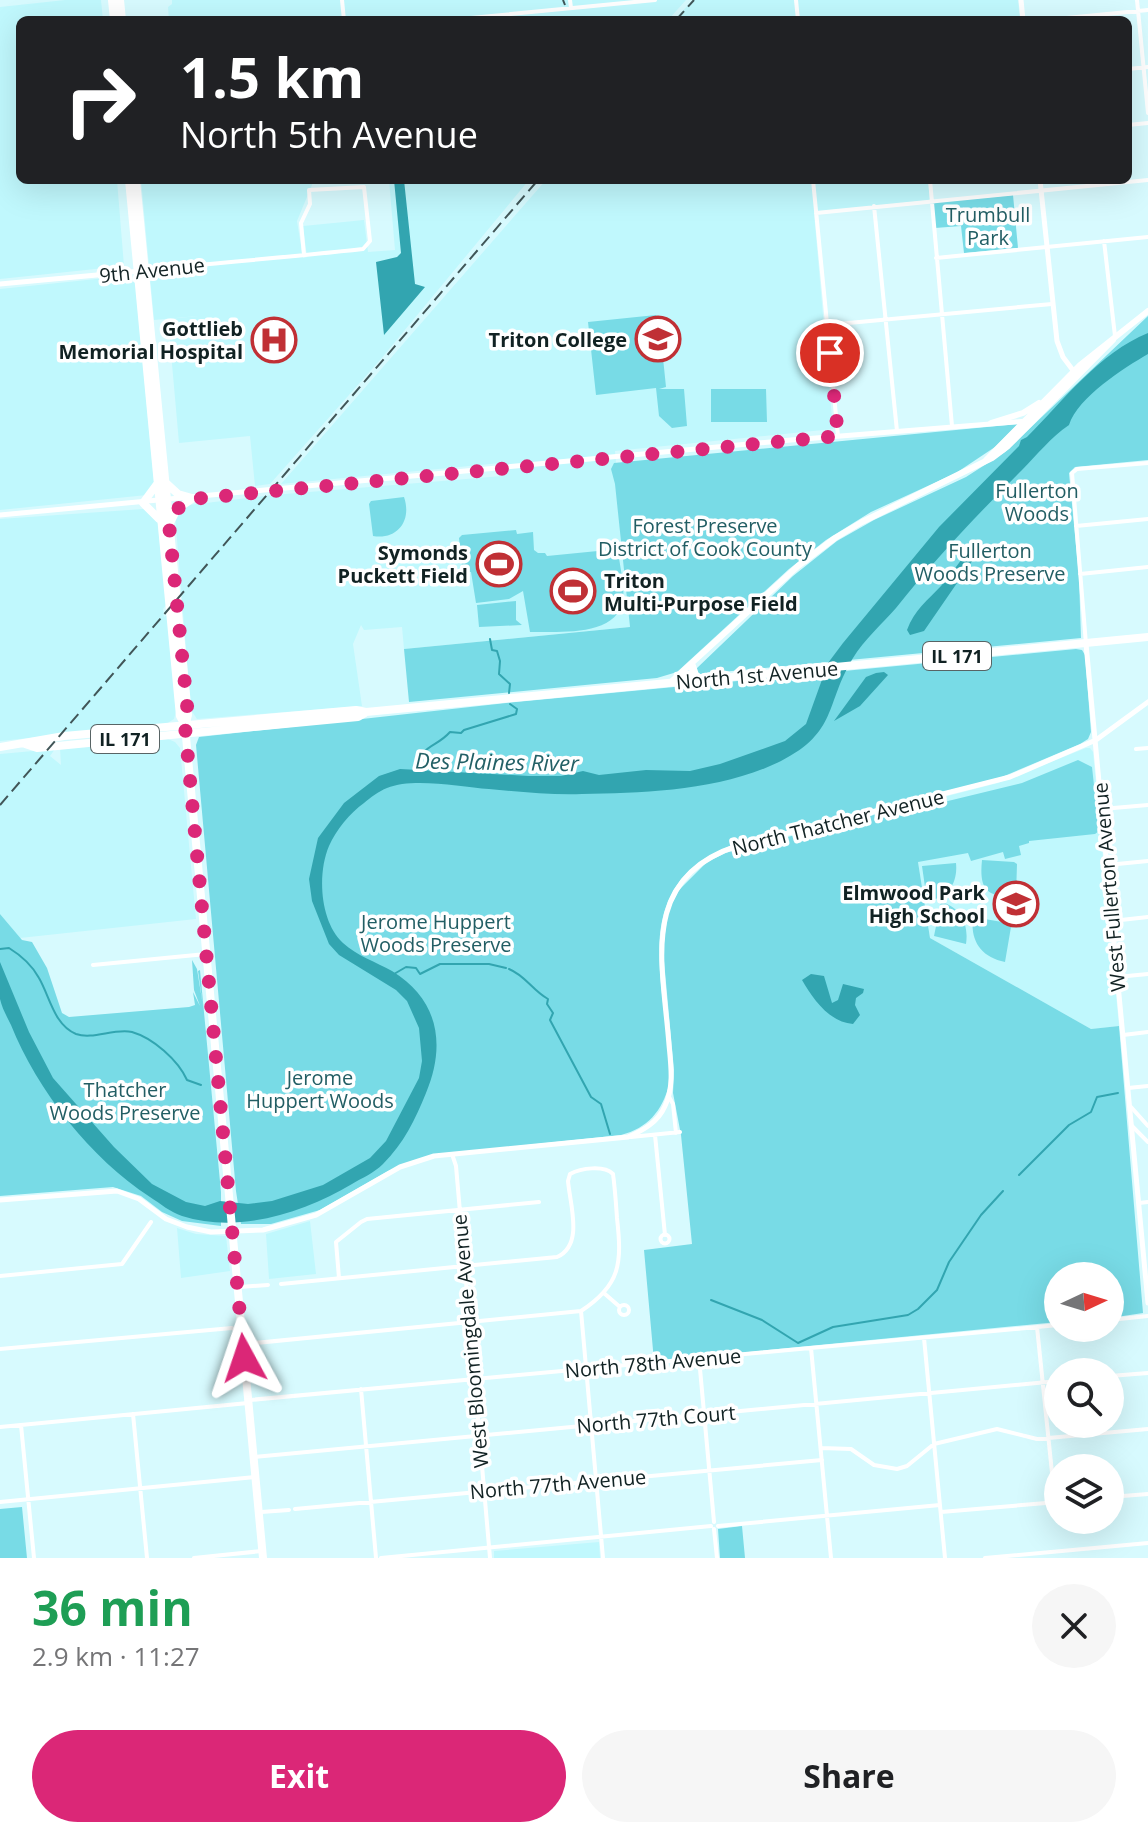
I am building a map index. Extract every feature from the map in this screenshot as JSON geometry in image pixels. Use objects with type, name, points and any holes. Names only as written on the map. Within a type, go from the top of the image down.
[{"type":"main road","points":[[130,184],[142,271]]},
{"type":"main road","points":[[136,184],[180,716],[186,730],[229,1192],[237,1287],[237,1330],[242,1344],[263,1555]]},
{"type":"main road","points":[[986,460],[1049,397],[1148,311]]},
{"type":"main road","points":[[670,683],[798,566],[835,538],[1008,446],[1036,420],[1076,374]]},
{"type":"main road","points":[[991,423],[1023,413],[1049,397]]},
{"type":"main road","points":[[161,479],[173,491],[192,499]]},
{"type":"main road","points":[[161,479],[143,503],[166,528]]},
{"type":"main road","points":[[166,528],[177,509],[192,499]]},
{"type":"main road","name":"North 1st Avenue","points":[[186,730],[356,710],[366,712],[1148,637]]},
{"type":"main road","points":[[692,666],[701,680]]},
{"type":"main road","name":"IL 171","points":[[0,747],[25,744],[37,748],[186,730]]},
{"type":"street","points":[[570,0],[571,8]]},
{"type":"street","points":[[490,16],[655,0]]},
{"type":"street","points":[[1137,0],[1146,67],[1148,113]]},
{"type":"street","points":[[1087,16],[1148,10]]},
{"type":"street","points":[[813,184],[838,436]]},
{"type":"street","points":[[930,184],[952,426]]},
{"type":"street","points":[[1040,184],[1058,345],[1076,374]]},
{"type":"street","points":[[816,213],[1105,184]]},
{"type":"street","name":"9th Avenue","points":[[0,284],[142,271],[304,255],[363,249],[368,245],[364,187],[309,190],[310,204],[301,223],[304,255]]},
{"type":"street","points":[[874,206],[897,431]]},
{"type":"street","points":[[936,258],[1148,237]]},
{"type":"street","points":[[1104,241],[1114,339]]},
{"type":"street","points":[[827,325],[1052,304]]},
{"type":"street","points":[[0,515],[1036,420]]},
{"type":"street","name":"West Fullerton Avenue","points":[[1148,463],[1073,471],[1086,644],[1148,1303]]},
{"type":"street","points":[[1076,526],[1148,519]]},
{"type":"street","points":[[1080,574],[1148,567]]},
{"type":"street","name":"North Thatcher Avenue","points":[[669,1097],[671,1070],[661,931],[669,901],[695,869],[711,857],[737,846],[1010,777],[1096,740],[1148,702]]},
{"type":"street","points":[[1136,749],[1148,748]]},
{"type":"street","points":[[1102,809],[1148,805]]},
{"type":"street","points":[[1107,865],[1148,861]]},
{"type":"street","points":[[1112,921],[1148,917]]},
{"type":"street","points":[[93,965],[206,954]]},
{"type":"street","points":[[1117,977],[1148,974]]},
{"type":"street","points":[[1123,1035],[1148,1032]]},
{"type":"street","points":[[1128,1088],[1148,1086]]},
{"type":"street","points":[[0,1200],[117,1191],[139,1199],[166,1219],[203,1231],[232,1228],[263,1230],[307,1219],[400,1167],[434,1156],[678,1133],[669,1097]]},
{"type":"street","points":[[628,1137],[642,1131],[657,1118],[669,1097]]},
{"type":"street","points":[[1130,1106],[1148,1126]]},
{"type":"street","points":[[1131,1125],[1148,1142]]},
{"type":"street","points":[[655,1135],[665,1235]]},
{"type":"street","name":"West Bloomingdale Avenue","points":[[452,1154],[490,1558]]},
{"type":"street","points":[[242,1344],[581,1311],[605,1294],[616,1274],[620,1256],[613,1174],[604,1168],[570,1174],[573,1239],[565,1253],[553,1258],[281,1284]]},
{"type":"street","points":[[339,1278],[336,1242],[361,1222],[539,1202]]},
{"type":"street","points":[[1139,1203],[1148,1202]]},
{"type":"street","points":[[0,1276],[122,1264],[151,1222]]},
{"type":"street","points":[[237,1287],[268,1285]]},
{"type":"street","points":[[605,1294],[620,1307]]},
{"type":"street","points":[[581,1311],[603,1558]]},
{"type":"street","points":[[1124,1319],[1148,1316]]},
{"type":"street","name":"North 78th Avenue","points":[[0,1427],[361,1389],[1044,1326]]},
{"type":"street","points":[[1037,1327],[1050,1454]]},
{"type":"street","points":[[0,1349],[237,1330]]},
{"type":"street","points":[[924,1338],[945,1558]]},
{"type":"street","points":[[811,1348],[831,1558]]},
{"type":"street","points":[[699,1358],[717,1558]]},
{"type":"street","points":[[1124,1375],[1148,1373]]},
{"type":"street","name":"North 77th Court","points":[[253,1457],[1043,1383]]},
{"type":"street","points":[[361,1389],[379,1558],[940,1505]]},
{"type":"street","points":[[133,1414],[147,1558]]},
{"type":"street","points":[[21,1425],[34,1558]]},
{"type":"street","points":[[821,1448],[845,1447],[857,1451],[874,1465],[897,1469],[907,1466],[934,1444],[997,1429],[1024,1438],[1048,1439],[1148,1429]]},
{"type":"street","name":"North 77th Avenue","points":[[259,1512],[822,1460]]},
{"type":"street","points":[[0,1502],[255,1477]]},
{"type":"street","points":[[1124,1496],[1148,1494]]},
{"type":"street","points":[[940,1512],[1044,1503]]},
{"type":"street","points":[[985,1558],[1148,1543]]},
{"type":"street","points":[[1059,1551],[1060,1558]]},
{"type":"street","points":[[194,1558],[263,1555]]},
{"type":"shaded area","points":[[65,0],[101,0],[103,16],[16,16],[16,184],[117,184],[124,266],[0,279],[0,7]]},
{"type":"shaded area","points":[[172,0],[686,0],[672,16],[169,16],[168,7]]},
{"type":"shaded area","points":[[693,0],[1018,0],[1020,16],[678,16]]},
{"type":"shaded area","points":[[141,184],[312,184],[297,221],[303,258],[307,257],[303,226],[364,220],[368,252],[395,250],[389,184],[526,184],[380,360],[270,484],[255,486],[250,436],[179,443],[168,319],[198,316],[154,320]]},
{"type":"shaded area","points":[[394,184],[404,184],[415,284],[425,287],[384,335],[376,262],[397,257],[401,253]]},
{"type":"shaded area","name":"Triton College","points":[[543,184],[928,184],[930,200],[814,213],[833,429],[615,451],[630,627],[404,649],[402,627],[364,630],[361,625],[353,644],[362,706],[197,719],[191,710],[175,515],[189,505],[502,476],[501,463],[281,484]]},
{"type":"shaded area","points":[[125,276],[135,280],[154,482],[147,495],[0,510],[0,289]]},
{"type":"shaded area","points":[[1148,333],[1148,354],[1115,375],[1082,404],[1069,425],[941,554],[862,645],[844,674],[821,728],[799,750],[781,761],[733,779],[708,784],[606,794],[559,794],[410,783],[378,793],[349,817],[335,834],[325,857],[322,883],[329,923],[348,948],[392,971],[420,996],[429,1010],[436,1041],[432,1075],[418,1113],[397,1148],[376,1170],[313,1204],[291,1212],[247,1221],[203,1221],[173,1212],[128,1181],[87,1143],[51,1098],[35,1074],[2,1006],[0,962],[29,1032],[53,1078],[114,1147],[152,1184],[186,1202],[205,1206],[220,1201],[248,1204],[272,1201],[323,1185],[370,1158],[386,1141],[419,1078],[422,1061],[419,1028],[407,1001],[396,990],[339,955],[329,944],[312,901],[309,879],[318,838],[344,803],[379,776],[400,769],[529,776],[561,776],[583,771],[599,775],[646,770],[690,771],[785,741],[806,724],[828,663],[939,527],[1019,446],[1021,440],[1098,365]]},
{"type":"shaded area","points":[[143,509],[151,511],[158,524],[166,605],[163,609],[164,617],[167,615],[176,711],[174,719],[166,724],[0,741],[0,519]]},
{"type":"shaded area","points":[[974,547],[977,554],[924,631],[910,635],[907,630],[917,611]]},
{"type":"shaded area","points":[[876,673],[888,675],[860,706],[834,721],[866,677]]},
{"type":"shaded area","points":[[168,739],[180,748],[196,919],[20,938],[0,914],[0,754],[55,749],[50,756],[61,765],[60,748]]},
{"type":"shaded area","name":"Elmwood Park High School","points":[[1086,748],[1093,752],[1119,1026],[1091,1029],[930,938],[909,806],[998,783]]},
{"type":"shaded area","points":[[811,974],[824,976],[832,1003],[838,1000],[843,984],[864,989],[856,998],[855,1005],[860,1015],[853,1024],[836,1019],[817,1002],[802,980]]},
{"type":"shaded area","points":[[310,1221],[316,1274],[269,1279],[266,1234]]},
{"type":"shaded area","points":[[177,1228],[196,1234],[226,1236],[230,1271],[181,1278]]},
{"type":"shaded area","points":[[599,1542],[600,1558],[494,1558],[494,1551]]},
{"type":"green space","name":"Trumbull Park","points":[[1013,195],[1018,248],[964,253],[961,226],[935,228],[933,204],[937,202]]},
{"type":"green space","points":[[656,315],[659,319],[666,387],[659,389],[684,389],[687,426],[672,428],[659,416],[656,388],[596,395],[588,322]]},
{"type":"green space","name":"Fullerton Woods Preserve","points":[[1148,316],[1148,460],[1075,467],[1069,473],[1079,577],[1081,638],[700,674],[695,670],[793,576],[837,541],[966,477],[1005,452]]},
{"type":"green space","points":[[711,389],[766,389],[767,422],[711,422]]},
{"type":"green space","name":"Forest Preserve District of Cook County","points":[[1018,424],[995,447],[956,473],[871,512],[826,540],[789,569],[677,672],[657,678],[409,702],[404,649],[630,627],[611,469],[614,463]]},
{"type":"green space","points":[[404,497],[406,513],[401,527],[390,535],[373,536],[371,501]]},
{"type":"green space","name":"Triton Multi-Purpose Field","points":[[516,530],[517,534],[533,532],[534,550],[547,556],[618,549],[623,581],[619,612],[599,626],[585,630],[530,632],[523,591],[509,599],[476,603],[471,572],[467,572],[467,567],[462,567],[459,538],[462,535]]},
{"type":"green space","points":[[516,601],[516,620],[522,625],[479,627],[477,605]]},
{"type":"green space","name":"Jerome Huppert Woods Preserve","points":[[1082,650],[1085,655],[1091,732],[1088,739],[1080,744],[1002,777],[730,846],[696,865],[674,889],[663,917],[659,949],[669,1085],[658,1110],[639,1128],[621,1135],[432,1155],[388,1171],[320,1210],[271,1224],[241,1224],[196,745],[199,737],[506,703]]},
{"type":"green space","points":[[1078,760],[1092,767],[1099,831],[1095,834],[1029,841],[1019,846],[1021,855],[1005,859],[1003,852],[971,861],[968,853],[918,862],[930,938],[1091,1029],[1119,1026],[1143,1313],[1124,1316],[1124,1262],[1044,1262],[1044,1323],[654,1361],[644,1250],[692,1244],[681,1135],[673,1093],[674,1070],[663,950],[668,911],[679,890],[706,863],[725,853],[909,806],[911,810],[1022,783]]},
{"type":"green space","points":[[982,860],[1017,864],[1016,896],[998,895],[987,890],[982,878]]},
{"type":"green space","points":[[956,863],[950,888],[941,897],[927,901],[922,866]]},
{"type":"green space","points":[[941,902],[954,908],[962,918],[966,944],[934,936]]},
{"type":"green space","name":"Thatcher Woods Preserve","points":[[0,914],[22,940],[32,942],[47,968],[62,1013],[69,1017],[189,1007],[195,1005],[193,992],[200,1006],[194,990],[192,960],[197,969],[203,1006],[200,970],[221,1192],[221,1226],[182,1221],[162,1212],[141,1196],[113,1187],[0,1196]]},
{"type":"green space","points":[[973,917],[1008,923],[1011,927],[1005,962],[989,956],[979,947],[973,933]]},
{"type":"green space","points":[[22,1507],[27,1558],[0,1558],[0,1509]]},
{"type":"green space","points":[[742,1526],[745,1558],[720,1558],[718,1529]]},
{"type":"waterway","points":[[490,639],[492,650],[497,651],[500,661],[499,674],[510,684],[509,693]]},
{"type":"waterway","name":"Des Plaines River","points":[[419,769],[426,750],[450,732],[461,733],[516,714],[517,709],[510,704]]},
{"type":"waterway","points":[[0,949],[9,948],[30,965],[62,1024],[69,1030],[83,1035],[118,1031],[140,1035],[171,1058],[187,1080],[201,1085]]},
{"type":"waterway","points":[[394,974],[406,967],[416,968],[420,974],[440,964],[489,964],[506,968]]},
{"type":"waterway","points":[[509,969],[548,999],[547,1004],[553,1013],[550,1020],[591,1097],[601,1104],[610,1134]]},
{"type":"waterway","points":[[1019,1175],[1069,1125],[1091,1112],[1097,1097],[1118,1093]]},
{"type":"waterway","points":[[711,1300],[762,1320],[798,1343],[833,1327],[908,1315],[937,1290],[949,1262],[981,1215],[1003,1191]]},
{"type":"railway","points":[[563,0],[565,5]]},
{"type":"railway","points":[[680,16],[694,0]]},
{"type":"railway","points":[[0,805],[535,184]]},
{"type":"place","name":"Triton College","points":[[658,339]]},
{"type":"place","name":"Gottlieb Memorial Hospital","points":[[274,340]]},
{"type":"place","name":"Symonds Puckett Field","points":[[499,564]]},
{"type":"place","name":"Triton Multi-Purpose Field","points":[[573,591]]},
{"type":"place","name":"Elmwood Park High School","points":[[1016,904]]},
{"type":"route","points":[[244,1358],[185,726],[188,715],[169,524],[174,513],[192,499],[838,436],[830,353]]},
{"type":"park label","name":"Fullerton Woods","points":[[1037,502]]},
{"type":"park label","name":"Jerome Huppert Woods","points":[[320,1088]]}]
